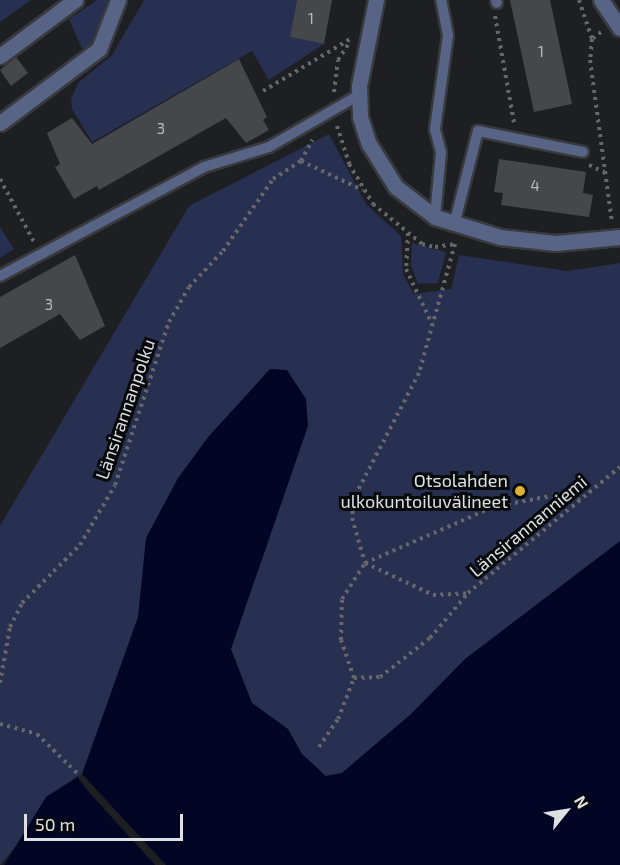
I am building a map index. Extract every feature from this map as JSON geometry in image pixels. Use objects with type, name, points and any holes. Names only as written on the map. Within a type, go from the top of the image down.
[{"type":"street","points":[[0,56],[75,0]]},
{"type":"street","points":[[0,123],[99,49],[118,0]]},
{"type":"street","points":[[375,0],[359,95],[360,117],[378,163],[396,187],[435,217],[454,225],[500,237],[556,243],[617,237]]},
{"type":"street","points":[[601,0],[616,26]]},
{"type":"lane","points":[[435,217],[441,152],[435,129],[448,35],[441,0]]},
{"type":"lane","points":[[0,276],[204,167],[269,147],[359,95]]},
{"type":"lane","points":[[454,225],[478,131],[583,152]]},
{"type":"path","points":[[579,0],[592,39],[590,60],[617,237]]},
{"type":"path","points":[[496,1],[494,24],[511,96],[516,139]]},
{"type":"path","points":[[592,39],[616,26]]},
{"type":"path","points":[[262,91],[352,38]]},
{"type":"path","name":"Länsirannanpolku","points":[[0,683],[10,627],[22,603],[80,545],[115,485],[169,322],[189,287],[224,251],[273,179],[301,161],[363,190]]},
{"type":"path","points":[[0,179],[41,254]]},
{"type":"path","points":[[408,233],[406,269],[432,324]]},
{"type":"path","points":[[365,563],[352,518],[355,496],[418,372],[455,244]]},
{"type":"path","name":"Länsirannanniemi","points":[[365,563],[433,595],[468,593],[488,580],[620,467]]},
{"type":"path","points":[[319,747],[338,719],[354,678],[341,640],[342,599],[365,563],[493,507],[556,495],[580,500]]},
{"type":"path","points":[[354,678],[380,677],[430,638],[468,593]]},
{"type":"path","points":[[0,724],[37,734],[80,776]]},
{"type":"shaded area","points":[[0,0],[31,0],[0,22]]},
{"type":"shaded area","points":[[97,0],[107,0],[110,5],[99,35],[90,47],[82,49],[69,19]]},
{"type":"shaded area","points":[[144,0],[297,0],[290,37],[324,44],[269,80],[252,51],[92,142],[72,109],[71,99],[78,83],[112,55]]},
{"type":"shaded area","points":[[329,134],[366,204],[401,236],[403,274],[414,294],[451,289],[459,255],[567,271],[620,263],[620,613],[383,738],[342,773],[326,776],[87,762],[82,774],[72,780],[0,865],[0,526],[189,206]]},
{"type":"shaded area","points":[[0,227],[14,249],[0,258]]},
{"type":"shaded area","points":[[412,243],[446,252],[438,283],[418,284],[411,265]]},
{"type":"shaded area","points":[[270,369],[287,370],[306,399],[308,426],[231,649],[252,703],[288,729],[302,754],[326,776],[342,773],[411,714],[465,659],[620,541],[620,865],[4,865],[46,797],[82,774],[138,617],[146,538],[178,478],[209,436]]},
{"type":"pier","points":[[82,774],[166,865],[155,865],[88,791],[78,778]]},
{"type":"building","points":[[297,0],[332,0],[324,44],[290,37]]},
{"type":"building","points":[[510,0],[550,0],[572,104],[534,112]]},
{"type":"building","points":[[16,57],[28,73],[11,86],[0,70]]},
{"type":"building","points":[[239,59],[267,117],[263,120],[269,130],[246,143],[226,118],[99,190],[97,186],[74,199],[55,167],[60,164],[47,133],[72,118],[92,144]]},
{"type":"building","points":[[499,159],[586,172],[583,193],[593,195],[589,217],[501,205],[503,193],[494,192]]},
{"type":"building","points":[[75,255],[105,326],[80,340],[60,314],[0,348],[0,297]]},
{"type":"place","name":"Otsolahden ulkokuntoiluvälineet","points":[[520,491]]}]
